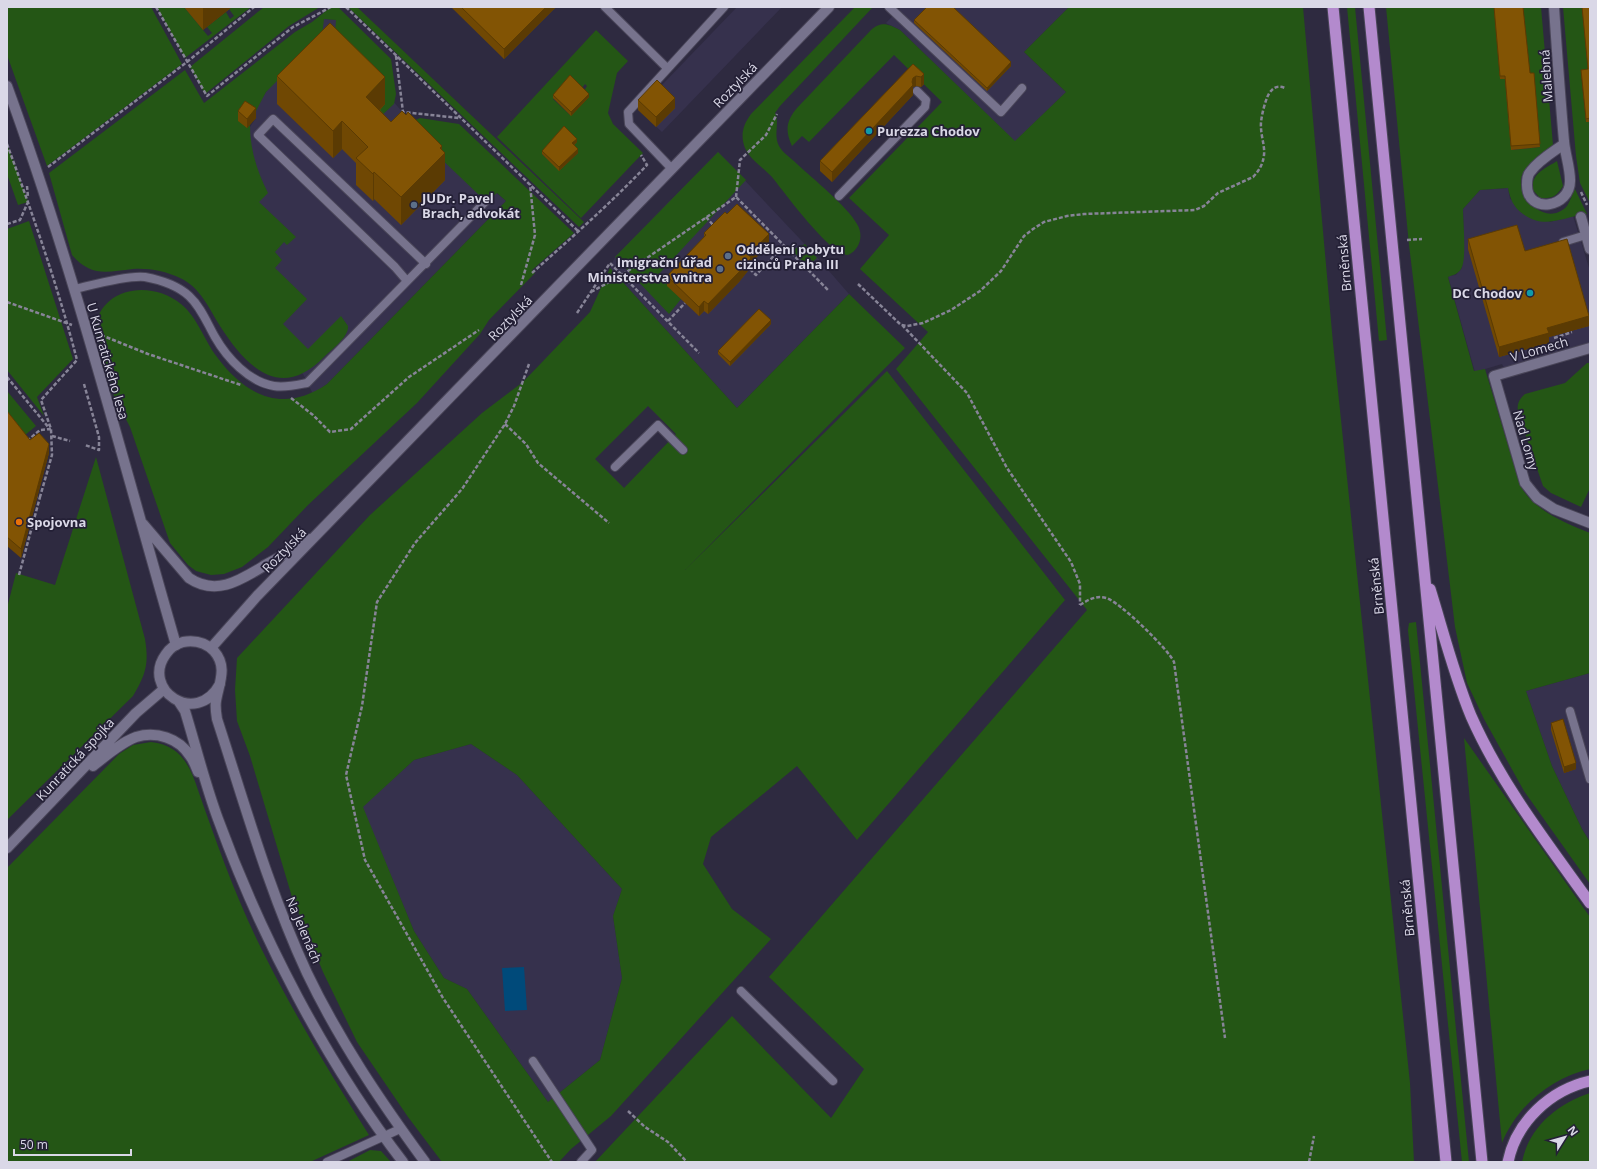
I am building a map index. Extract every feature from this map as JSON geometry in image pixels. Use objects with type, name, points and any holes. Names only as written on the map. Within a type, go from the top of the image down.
[{"type":"highway","name":"Brněnská","points":[[1333,7],[1446,1162]]},
{"type":"highway","points":[[1369,7],[1482,1162]]},
{"type":"highway","points":[[1423,567],[1461,690],[1482,739],[1511,791],[1590,903]]},
{"type":"highway","points":[[1508,1162],[1517,1135],[1532,1115],[1562,1092],[1590,1081]]},
{"type":"main road","name":"Roztylská","points":[[211,648],[257,596],[829,7]]},
{"type":"main road","name":"Malebná","points":[[1554,7],[1564,144],[1571,182],[1569,189],[1561,201],[1554,204],[1538,204],[1533,201],[1527,192],[1527,179],[1530,172],[1564,144]]},
{"type":"main road","name":"U Kunratického lesa","points":[[7,86],[38,172],[74,289],[176,645]]},
{"type":"main road","points":[[1581,217],[1590,249]]},
{"type":"main road","name":"V Lomech","points":[[1494,376],[1590,348]]},
{"type":"main road","name":"Nad Lomy","points":[[1494,376],[1525,483],[1538,498],[1554,509],[1590,523]]},
{"type":"main road","points":[[140,519],[177,567],[195,582],[210,586],[234,583],[315,536]]},
{"type":"main road","points":[[211,648],[200,642],[189,641],[169,649],[163,658],[160,668],[160,679],[164,689],[170,696],[179,702],[189,704],[199,703],[208,699],[216,692],[220,684]]},
{"type":"main road","name":"Na Jelenách","points":[[211,648],[217,655],[221,664],[222,674],[216,707],[217,719],[262,863],[283,916],[307,972],[337,1029],[359,1067],[425,1162]]},
{"type":"main road","name":"Kunratická spojka","points":[[7,848],[74,780],[136,713],[164,689]]},
{"type":"main road","points":[[179,702],[185,711],[218,818]]},
{"type":"main road","points":[[74,780],[121,745],[136,737],[146,735],[162,736],[180,745],[191,756],[254,905],[300,1000],[344,1076],[384,1137],[403,1162]]},
{"type":"lane","points":[[605,7],[667,68]]},
{"type":"lane","points":[[672,169],[629,124],[628,112],[724,7]]},
{"type":"lane","points":[[889,7],[1001,112],[1022,88]]},
{"type":"lane","points":[[839,196],[924,107],[926,100],[917,91]]},
{"type":"lane","points":[[407,281],[390,262],[258,135],[273,119],[426,264]]},
{"type":"lane","points":[[74,289],[144,277],[168,283],[180,289],[190,297],[202,313],[226,354],[242,370],[256,380],[274,386],[307,384],[486,201]]},
{"type":"lane","points":[[1563,242],[1586,236]]},
{"type":"lane","points":[[615,467],[658,425],[683,450]]},
{"type":"lane","points":[[1570,712],[1590,779]]},
{"type":"lane","points":[[741,990],[833,1081]]},
{"type":"lane","points":[[533,1061],[592,1150],[581,1162]]},
{"type":"lane","points":[[327,1162],[384,1137],[400,1128]]},
{"type":"path","points":[[156,7],[208,96],[293,28],[331,7]]},
{"type":"path","points":[[46,169],[187,62],[254,7]]},
{"type":"path","points":[[346,7],[578,232]]},
{"type":"path","points":[[396,55],[403,112],[461,118]]},
{"type":"path","points":[[902,325],[907,326],[923,323],[951,310],[980,291],[1002,271],[1024,236],[1032,228],[1044,222],[1067,216],[1084,214],[1195,210],[1204,206],[1218,193],[1253,177],[1260,168],[1264,155],[1260,122],[1268,95],[1275,87],[1285,88]]},
{"type":"path","points":[[736,197],[740,160],[766,136],[777,114]]},
{"type":"path","points":[[7,144],[28,202],[67,323],[77,360],[41,400],[51,430],[52,455],[38,497],[20,575]]},
{"type":"path","points":[[532,273],[562,250],[578,232],[647,165],[641,155]]},
{"type":"path","points":[[7,224],[20,220],[28,202],[27,183]]},
{"type":"path","points":[[521,285],[535,235],[530,184]]},
{"type":"path","points":[[591,292],[622,275],[736,197]]},
{"type":"path","points":[[736,197],[829,291]]},
{"type":"path","points":[[706,217],[717,230]]},
{"type":"path","points":[[755,224],[759,220]]},
{"type":"path","points":[[1407,240],[1422,239]]},
{"type":"path","points":[[750,269],[756,275],[784,245]]},
{"type":"path","points":[[577,312],[610,263],[699,353]]},
{"type":"path","points":[[858,284],[902,325],[967,393],[1007,468],[1072,562],[1080,584],[1080,605],[1097,597],[1113,600],[1150,634],[1169,654],[1174,662],[1225,1038]]},
{"type":"path","points":[[7,302],[85,329]]},
{"type":"path","points":[[668,321],[685,303]]},
{"type":"path","points":[[1554,338],[1572,332]]},
{"type":"path","points":[[529,364],[514,406],[505,424],[462,489],[415,543],[377,602],[362,706],[346,775],[365,860],[443,998],[552,1162]]},
{"type":"path","points":[[7,377],[51,430]]},
{"type":"path","points":[[84,384],[99,437],[99,450],[85,445]]},
{"type":"path","points":[[505,424],[526,444],[538,463],[609,523]]},
{"type":"path","points":[[23,444],[40,430],[51,430]]},
{"type":"path","points":[[52,436],[70,441]]},
{"type":"path","points":[[628,1112],[668,1142],[687,1162]]},
{"type":"path","points":[[1309,1162],[1314,1136]]},
{"type":"shaded area","points":[[737,7],[782,7],[662,132],[638,110]]},
{"type":"shaded area","points":[[901,7],[1069,7],[1024,52],[1066,92],[1015,142],[900,30],[886,23]]},
{"type":"shaded area","points":[[324,19],[337,20],[335,34],[411,122],[506,201],[327,384],[313,394],[303,374],[212,283],[250,127],[256,118],[254,115],[257,106],[266,92]]},
{"type":"shaded area","points":[[718,152],[816,256],[849,294],[737,408],[610,268],[615,257]]},
{"type":"shaded area","points":[[1508,188],[1510,199],[1550,222],[1573,216],[1590,271],[1590,342],[1504,368],[1502,364],[1475,372],[1448,276],[1456,275],[1462,268],[1464,247],[1463,209],[1480,190]]},
{"type":"shaded area","points":[[1590,673],[1590,842],[1582,829],[1552,766],[1526,691]]},
{"type":"shaded area","points":[[471,744],[517,775],[622,889],[613,916],[622,978],[600,1060],[548,1102],[467,989],[444,978],[414,931],[362,807],[414,760]]},
{"type":"green space","points":[[7,7],[151,7],[182,64],[47,166],[7,55]]},
{"type":"green space","points":[[157,7],[184,7],[208,36],[212,33],[207,27],[226,12],[230,19],[234,16],[229,9],[232,7],[251,7],[185,58]]},
{"type":"green space","points":[[264,7],[320,7],[289,26],[205,94],[190,67]]},
{"type":"green space","points":[[331,7],[338,7],[391,59],[396,94],[394,104],[367,129],[335,34],[336,20],[324,19],[322,36],[266,92],[247,128],[250,125],[251,143],[255,160],[268,193],[259,202],[296,237],[287,245],[284,242],[275,252],[282,260],[275,268],[307,299],[283,324],[308,349],[341,316],[348,326],[346,334],[340,342],[309,370],[294,377],[280,378],[266,374],[253,366],[242,355],[230,341],[199,292],[187,282],[157,270],[133,269],[107,272],[93,270],[79,262],[72,255],[49,173],[185,70],[204,103],[295,32],[312,22]]},
{"type":"green space","points":[[348,7],[357,7],[584,222],[579,227]]},
{"type":"green space","points":[[855,7],[873,7],[775,113],[777,120],[777,142],[781,149],[838,201],[857,224],[860,233],[860,242],[855,250],[848,255],[840,252],[830,245],[819,234],[772,177],[750,156],[743,143],[743,130],[751,114]]},
{"type":"green space","points":[[1069,7],[1303,7],[1333,343],[1410,1083],[1414,1162],[595,1162],[732,1016],[831,1118],[864,1069],[769,977],[1087,610],[896,369],[928,332],[860,269],[889,235],[849,198],[942,102],[894,55],[809,142],[802,136],[792,146],[788,136],[789,122],[797,108],[871,30],[878,25],[885,24],[900,30],[1015,141],[1066,92],[1024,52]]},
{"type":"green space","points":[[1347,7],[1355,7],[1387,340],[1379,341]]},
{"type":"green space","points":[[1386,7],[1498,7],[1501,79],[1505,79],[1512,150],[1540,147],[1530,77],[1523,7],[1541,7],[1553,145],[1532,162],[1525,170],[1521,182],[1522,191],[1533,206],[1550,214],[1559,212],[1567,206],[1575,189],[1587,214],[1554,221],[1539,221],[1531,219],[1523,214],[1514,205],[1508,188],[1480,190],[1463,209],[1463,264],[1458,272],[1448,277],[1474,371],[1485,369],[1520,485],[1533,502],[1541,509],[1570,525],[1590,533],[1590,673],[1526,691],[1552,766],[1582,829],[1590,842],[1590,884],[1524,791],[1484,719],[1467,683],[1455,627],[1409,245]]},
{"type":"green space","points":[[1563,7],[1583,7],[1588,72],[1581,73],[1586,122],[1590,122],[1590,203],[1580,183],[1576,156]]},
{"type":"green space","points":[[596,30],[628,61],[617,73],[608,113],[613,124],[643,153],[581,218],[497,137]],"holes":[[[585,84],[587,86],[570,115],[553,99],[581,89]],[[578,153],[559,170],[542,154]]]},
{"type":"green space","points":[[420,118],[459,124],[574,233],[532,270],[535,273],[489,320],[480,334],[417,403],[308,505],[268,547],[242,567],[224,574],[211,575],[196,571],[188,565],[170,543],[130,427],[114,396],[95,331],[98,316],[105,305],[116,297],[128,292],[141,290],[155,291],[169,296],[187,310],[196,322],[208,344],[228,371],[253,391],[266,396],[281,399],[295,398],[311,393],[327,384],[506,201],[497,193],[491,197],[479,195],[414,133],[411,122]]},
{"type":"green space","points":[[7,144],[28,202],[18,205],[7,174]]},
{"type":"green space","points":[[718,152],[746,180],[658,275],[681,299],[669,314],[615,257]]},
{"type":"green space","points":[[1557,161],[1563,186],[1554,196],[1540,198],[1533,190],[1534,180],[1540,172]]},
{"type":"green space","points":[[29,221],[73,359],[37,397],[44,416],[7,370],[7,229]]},
{"type":"green space","points":[[805,244],[817,258],[809,265],[805,264],[792,250]]},
{"type":"green space","points":[[610,268],[737,408],[849,294],[905,348],[685,570],[887,371],[1065,600],[857,840],[797,766],[711,837],[703,864],[732,909],[771,939],[611,1116],[571,1149],[559,1162],[442,1162],[408,1117],[357,1042],[323,972],[292,897],[250,756],[237,721],[235,690],[237,658],[370,515],[482,413],[523,382],[590,312]],"holes":[[[648,406],[676,434],[624,488],[595,459]],[[471,744],[517,775],[622,889],[613,916],[622,978],[600,1060],[548,1102],[467,989],[444,978],[414,931],[363,807],[414,760]]]},
{"type":"green space","points":[[1587,363],[1590,363],[1590,488],[1581,507],[1551,493],[1543,486],[1518,413],[1518,403],[1525,394],[1565,383]]},
{"type":"green space","points":[[7,391],[36,426],[7,450]]},
{"type":"green space","points":[[96,457],[145,639],[147,655],[144,675],[133,696],[7,820],[7,608],[16,573],[55,585]]},
{"type":"green space","points":[[1416,622],[1469,1162],[1462,1162],[1408,630],[1409,623]]},
{"type":"green space","points":[[1464,738],[1590,917],[1590,1069],[1562,1079],[1537,1096],[1517,1117],[1508,1130],[1502,1143]]},
{"type":"green space","points":[[151,742],[169,747],[177,752],[191,772],[235,891],[262,950],[313,1044],[369,1135],[310,1162],[7,1162],[7,868],[119,754],[133,745]]},
{"type":"green space","points":[[1590,1093],[1590,1162],[1522,1162],[1531,1138],[1546,1118],[1566,1104]]},
{"type":"green space","points":[[370,1150],[381,1151],[391,1162],[347,1162]]},
{"type":"water","points":[[524,967],[527,1010],[505,1011],[502,968]]},
{"type":"building","points":[[461,7],[546,7],[504,49]]},
{"type":"building","points":[[927,7],[953,7],[1011,62],[987,88],[914,20]]},
{"type":"building","points":[[1494,7],[1523,7],[1530,73],[1534,73],[1540,144],[1511,146],[1505,76],[1500,76]]},
{"type":"building","points":[[1582,7],[1590,7],[1590,118],[1586,119],[1581,70],[1588,69]]},
{"type":"building","points":[[330,23],[385,77],[366,97],[391,122],[402,111],[406,115],[408,112],[442,146],[440,148],[445,153],[401,197],[374,172],[373,174],[356,158],[368,147],[342,121],[333,131],[277,76]]},
{"type":"building","points":[[913,64],[924,74],[921,77],[916,76],[913,78],[913,85],[832,172],[820,161]]},
{"type":"building","points":[[570,75],[589,94],[571,112],[553,95]]},
{"type":"building","points":[[657,80],[675,98],[656,117],[638,100]]},
{"type":"building","points":[[245,101],[256,108],[247,119],[238,111]]},
{"type":"building","points":[[564,126],[577,139],[572,143],[578,149],[559,167],[542,151]]},
{"type":"building","points":[[737,204],[769,234],[749,255],[751,258],[739,272],[708,304],[704,301],[699,307],[667,276],[706,235],[704,233],[725,212],[727,214]]},
{"type":"building","name":"DC Chodov","points":[[1517,225],[1525,251],[1567,239],[1589,316],[1547,328],[1549,333],[1499,347],[1468,239]]},
{"type":"building","points":[[759,309],[771,320],[730,362],[718,351]]},
{"type":"building","name":"Spojovna","points":[[7,411],[30,440],[39,433],[49,444],[21,549],[7,537]]},
{"type":"building","points":[[1563,719],[1576,763],[1564,767],[1551,723]]},
{"type":"place","name":"Purezza Chodov","points":[[869,131]]},
{"type":"place","name":"JUDr. Pavel Brach, advokát","points":[[414,205]]},
{"type":"place","name":"Oddělení pobytu cizinců Praha III","points":[[728,256]]},
{"type":"place","name":"Imigrační úřad Ministerstva vnitra","points":[[720,269]]},
{"type":"place","name":"DC Chodov","points":[[1530,293]]},
{"type":"place","name":"Spojovna","points":[[19,522]]}]
